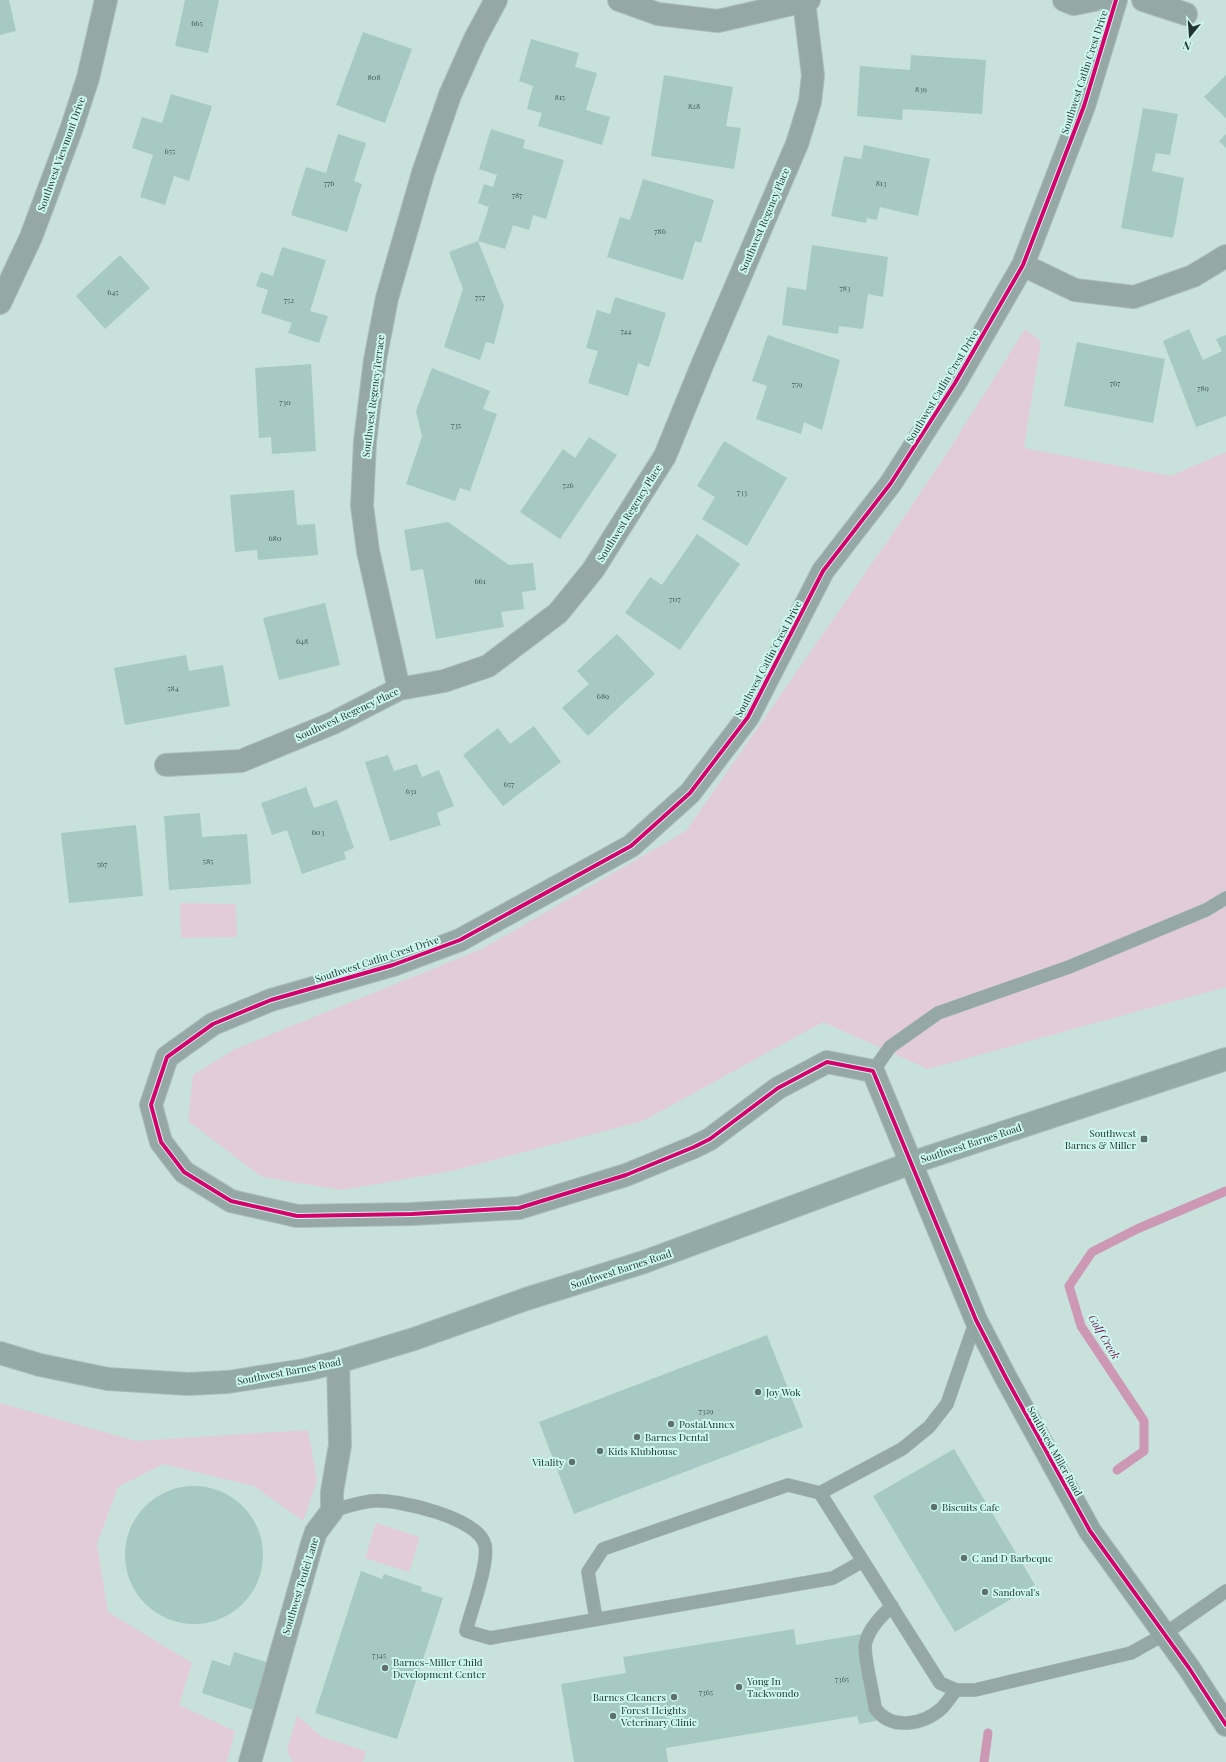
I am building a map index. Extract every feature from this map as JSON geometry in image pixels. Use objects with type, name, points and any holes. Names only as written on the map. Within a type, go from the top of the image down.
[{"type":"main road","name":"Southwest Barnes Road","points":[[0,1353],[40,1365],[108,1379],[188,1384],[242,1380],[306,1370],[414,1339],[526,1299],[644,1262],[911,1163],[1226,1059]]},
{"type":"main road","name":"Southwest Miller Road","points":[[911,1163],[976,1320],[1090,1531],[1188,1668],[1226,1725]]},
{"type":"street","name":"Southwest Viewmont Drive","points":[[0,303],[31,238],[71,130],[88,78],[106,0]]},
{"type":"street","name":"Southwest Regency Terrace","points":[[400,689],[368,551],[362,506],[365,441],[375,360],[387,298],[423,173],[450,95],[475,39],[496,0]]},
{"type":"street","points":[[619,0],[658,14],[718,21],[807,1]]},
{"type":"street","points":[[1064,0],[1074,4],[1094,0]]},
{"type":"street","name":"Southwest Catlin Crest Drive","points":[[873,1071],[827,1062],[778,1088],[710,1139],[626,1175],[519,1208],[412,1214],[297,1216],[231,1201],[184,1172],[161,1142],[151,1105],[167,1058],[214,1024],[271,1000],[393,965],[460,940],[631,846],[690,793],[748,717],[823,571],[891,483],[955,383],[1023,265],[1084,106],[1116,0]]},
{"type":"street","points":[[1143,0],[1186,14]]},
{"type":"street","name":"Southwest Regency Place","points":[[166,764],[241,761],[333,723],[400,689],[444,681],[488,666],[558,614],[593,570],[665,456],[799,137],[810,102],[813,75],[807,1]]},
{"type":"street","points":[[1023,265],[1075,290],[1134,297],[1193,276],[1226,256]]},
{"type":"street","points":[[873,1071],[911,1163]]},
{"type":"street","points":[[332,1511],[332,1492],[340,1445],[338,1362]]},
{"type":"street","name":"Southwest Teufel Lane","points":[[250,1762],[312,1544],[316,1532],[332,1511]]},
{"type":"lane","points":[[873,1071],[890,1046],[938,1013],[1069,967],[1206,910],[1226,898]]},
{"type":"lane","points":[[820,1493],[902,1449],[929,1427],[947,1404],[976,1320]]},
{"type":"lane","points":[[596,1619],[588,1572],[603,1549],[788,1484],[820,1493],[940,1683],[956,1690],[975,1690],[1131,1653],[1163,1635],[1226,1591]]},
{"type":"lane","points":[[332,1511],[373,1501],[397,1502],[424,1508],[474,1528],[483,1538],[486,1559],[466,1632],[490,1638],[833,1578],[863,1561]]},
{"type":"lane","points":[[892,1606],[881,1616],[871,1630],[865,1646],[875,1708],[880,1715],[887,1720],[904,1724],[926,1717],[942,1708],[956,1690]]},
{"type":"shaded area","points":[[1025,329],[1041,341],[1024,448],[1171,476],[1226,452],[1226,987],[928,1069],[823,1022],[643,1121],[452,1171],[342,1190],[262,1177],[188,1121],[193,1075],[235,1049],[482,949],[686,831],[889,539],[947,453]]},
{"type":"shaded area","points":[[180,903],[236,904],[237,937],[181,938]]},
{"type":"shaded area","points":[[0,1403],[136,1441],[308,1430],[317,1480],[303,1521],[254,1486],[163,1464],[118,1487],[97,1544],[108,1612],[192,1663],[179,1705],[235,1731],[227,1762],[0,1762]]},
{"type":"shaded area","points":[[376,1523],[420,1537],[409,1572],[365,1558]]},
{"type":"shaded area","points":[[297,1715],[322,1737],[366,1751],[363,1762],[293,1762],[287,1750]]},
{"type":"building","points":[[0,0],[9,0],[16,31],[0,35]]},
{"type":"building","points":[[185,0],[219,0],[208,53],[175,46]]},
{"type":"building","points":[[363,32],[412,49],[385,123],[336,105]]},
{"type":"building","points":[[531,39],[579,53],[575,67],[597,73],[586,110],[610,117],[602,145],[538,126],[542,113],[527,109],[533,86],[519,81]]},
{"type":"building","points":[[911,55],[986,60],[982,114],[903,109],[902,120],[857,116],[860,66],[910,70]]},
{"type":"building","points":[[664,75],[733,87],[726,126],[741,128],[734,169],[651,156]]},
{"type":"building","points":[[1226,75],[1226,118],[1204,97]]},
{"type":"building","points":[[171,94],[212,106],[189,181],[174,176],[165,205],[140,197],[153,155],[132,148],[142,117],[162,123]]},
{"type":"building","points":[[1143,108],[1178,114],[1170,155],[1156,153],[1152,171],[1184,178],[1173,238],[1121,228]]},
{"type":"building","points":[[491,129],[525,140],[523,148],[564,160],[546,219],[533,215],[529,230],[513,225],[505,249],[478,241],[489,207],[478,203],[484,184],[493,187],[497,175],[479,169]]},
{"type":"building","points":[[338,134],[366,143],[354,181],[362,184],[347,232],[291,215],[306,167],[326,173]]},
{"type":"building","points":[[1226,134],[1226,148],[1219,141]]},
{"type":"building","points":[[864,145],[930,159],[918,216],[880,207],[877,220],[867,218],[866,223],[831,216],[844,156],[861,159]]},
{"type":"building","points":[[643,179],[714,200],[701,243],[695,241],[683,280],[607,257],[620,217],[630,220]]},
{"type":"building","points":[[478,241],[504,306],[494,344],[486,342],[480,360],[444,347],[463,289],[449,252]]},
{"type":"building","points":[[812,245],[888,257],[883,297],[868,294],[863,329],[839,326],[838,334],[782,325],[787,287],[806,290]]},
{"type":"building","points":[[282,247],[326,260],[310,311],[328,316],[319,343],[288,333],[292,323],[261,313],[268,290],[256,286],[261,272],[273,276]]},
{"type":"building","points":[[120,255],[150,288],[105,329],[76,296]]},
{"type":"building","points":[[615,297],[666,313],[649,367],[638,363],[628,396],[588,383],[598,351],[586,348],[597,310],[610,314]]},
{"type":"building","points":[[1189,329],[1203,360],[1222,351],[1216,339],[1226,335],[1226,416],[1196,427],[1163,341]]},
{"type":"building","points":[[768,335],[840,360],[822,430],[804,422],[801,434],[756,419],[767,386],[752,381]]},
{"type":"building","points":[[1077,342],[1165,359],[1153,423],[1064,406]]},
{"type":"building","points":[[311,364],[316,451],[272,454],[271,437],[259,438],[255,368]]},
{"type":"building","points":[[432,368],[490,391],[483,409],[497,414],[470,491],[460,488],[455,501],[406,484],[422,437],[416,411]]},
{"type":"building","points":[[589,437],[617,455],[560,539],[520,512],[563,449],[575,458]]},
{"type":"building","points":[[724,441],[787,478],[747,546],[702,519],[715,497],[697,486]]},
{"type":"building","points":[[294,490],[297,525],[315,524],[318,555],[258,560],[257,550],[235,552],[230,495]]},
{"type":"building","points":[[448,522],[509,565],[533,563],[536,590],[522,592],[524,609],[501,612],[504,627],[436,639],[423,569],[411,571],[404,530]]},
{"type":"building","points":[[697,534],[740,564],[680,650],[625,613],[650,577],[662,585]]},
{"type":"building","points":[[325,603],[340,665],[279,680],[263,618]]},
{"type":"building","points":[[617,634],[655,674],[588,736],[562,708],[589,684],[577,671]]},
{"type":"building","points":[[186,655],[189,671],[223,665],[230,706],[125,725],[114,668]]},
{"type":"building","points":[[534,726],[561,762],[503,806],[463,755],[498,728],[510,744]]},
{"type":"building","points":[[388,755],[394,771],[417,764],[422,777],[439,770],[454,806],[437,813],[441,825],[390,841],[365,762]]},
{"type":"building","points":[[306,787],[314,808],[337,800],[354,848],[344,852],[346,859],[302,874],[287,830],[272,835],[261,803]]},
{"type":"building","points":[[200,813],[202,837],[247,834],[251,884],[169,890],[164,816]]},
{"type":"building","points":[[136,825],[143,896],[69,903],[61,833]]},
{"type":"building","points":[[767,1335],[803,1427],[574,1514],[539,1422]]},
{"type":"building","points":[[954,1449],[1035,1585],[955,1632],[873,1496]]},
{"type":"building","points":[[187,1486],[201,1486],[227,1494],[243,1506],[255,1522],[258,1529],[262,1542],[262,1568],[258,1581],[255,1588],[243,1604],[227,1616],[220,1619],[201,1624],[187,1624],[161,1616],[145,1604],[133,1588],[130,1581],[125,1562],[125,1548],[133,1522],[145,1506],[161,1494],[168,1491]]},
{"type":"building","points":[[361,1571],[382,1579],[384,1574],[422,1587],[421,1591],[443,1598],[397,1739],[315,1713]]},
{"type":"building","points":[[794,1629],[796,1645],[862,1634],[876,1721],[859,1724],[857,1716],[666,1748],[668,1762],[574,1762],[561,1684],[626,1673],[623,1657]]},
{"type":"building","points":[[234,1652],[269,1663],[253,1710],[202,1693],[212,1660],[230,1666]]},
{"type":"waterway","name":"Golf Creek","points":[[1117,1470],[1144,1451],[1144,1421],[1081,1326],[1069,1286],[1092,1252],[1137,1229],[1226,1191]]},
{"type":"waterway","name":"Golf Creek","points":[[984,1762],[988,1733]]},
{"type":"cycle path","points":[[1116,0],[1084,106],[1023,265],[955,383],[891,483],[823,571],[748,717],[690,793],[631,846],[460,940],[393,965],[271,1000],[213,1024],[167,1057],[151,1105],[161,1142],[184,1172],[231,1201],[297,1216],[412,1214],[519,1208],[626,1175],[710,1139],[778,1088],[827,1062],[873,1071],[976,1320],[1006,1378],[1090,1531],[1189,1668],[1226,1725]]},
{"type":"place","name":"Southwest Barnes & Miller","points":[[1144,1139]]},
{"type":"place","name":"Joy Wok","points":[[758,1392]]},
{"type":"place","name":"PostalAnnex","points":[[671,1424]]},
{"type":"place","name":"Barnes Dental","points":[[637,1437]]},
{"type":"place","name":"Kids Klubhouse","points":[[600,1451]]},
{"type":"place","name":"Vitality","points":[[572,1462]]},
{"type":"place","name":"Biscuits Cafe","points":[[934,1507]]},
{"type":"place","name":"C and D Barbeque","points":[[964,1558]]},
{"type":"place","name":"Sandoval's","points":[[985,1592]]},
{"type":"place","name":"Barnes-Miller Child Development Center","points":[[385,1668]]},
{"type":"place","name":"Yong In Taekwondo","points":[[739,1687]]},
{"type":"place","name":"Barnes Cleaners","points":[[674,1697]]},
{"type":"place","name":"Forest Heights Veterinary Clinic","points":[[613,1716]]}]
